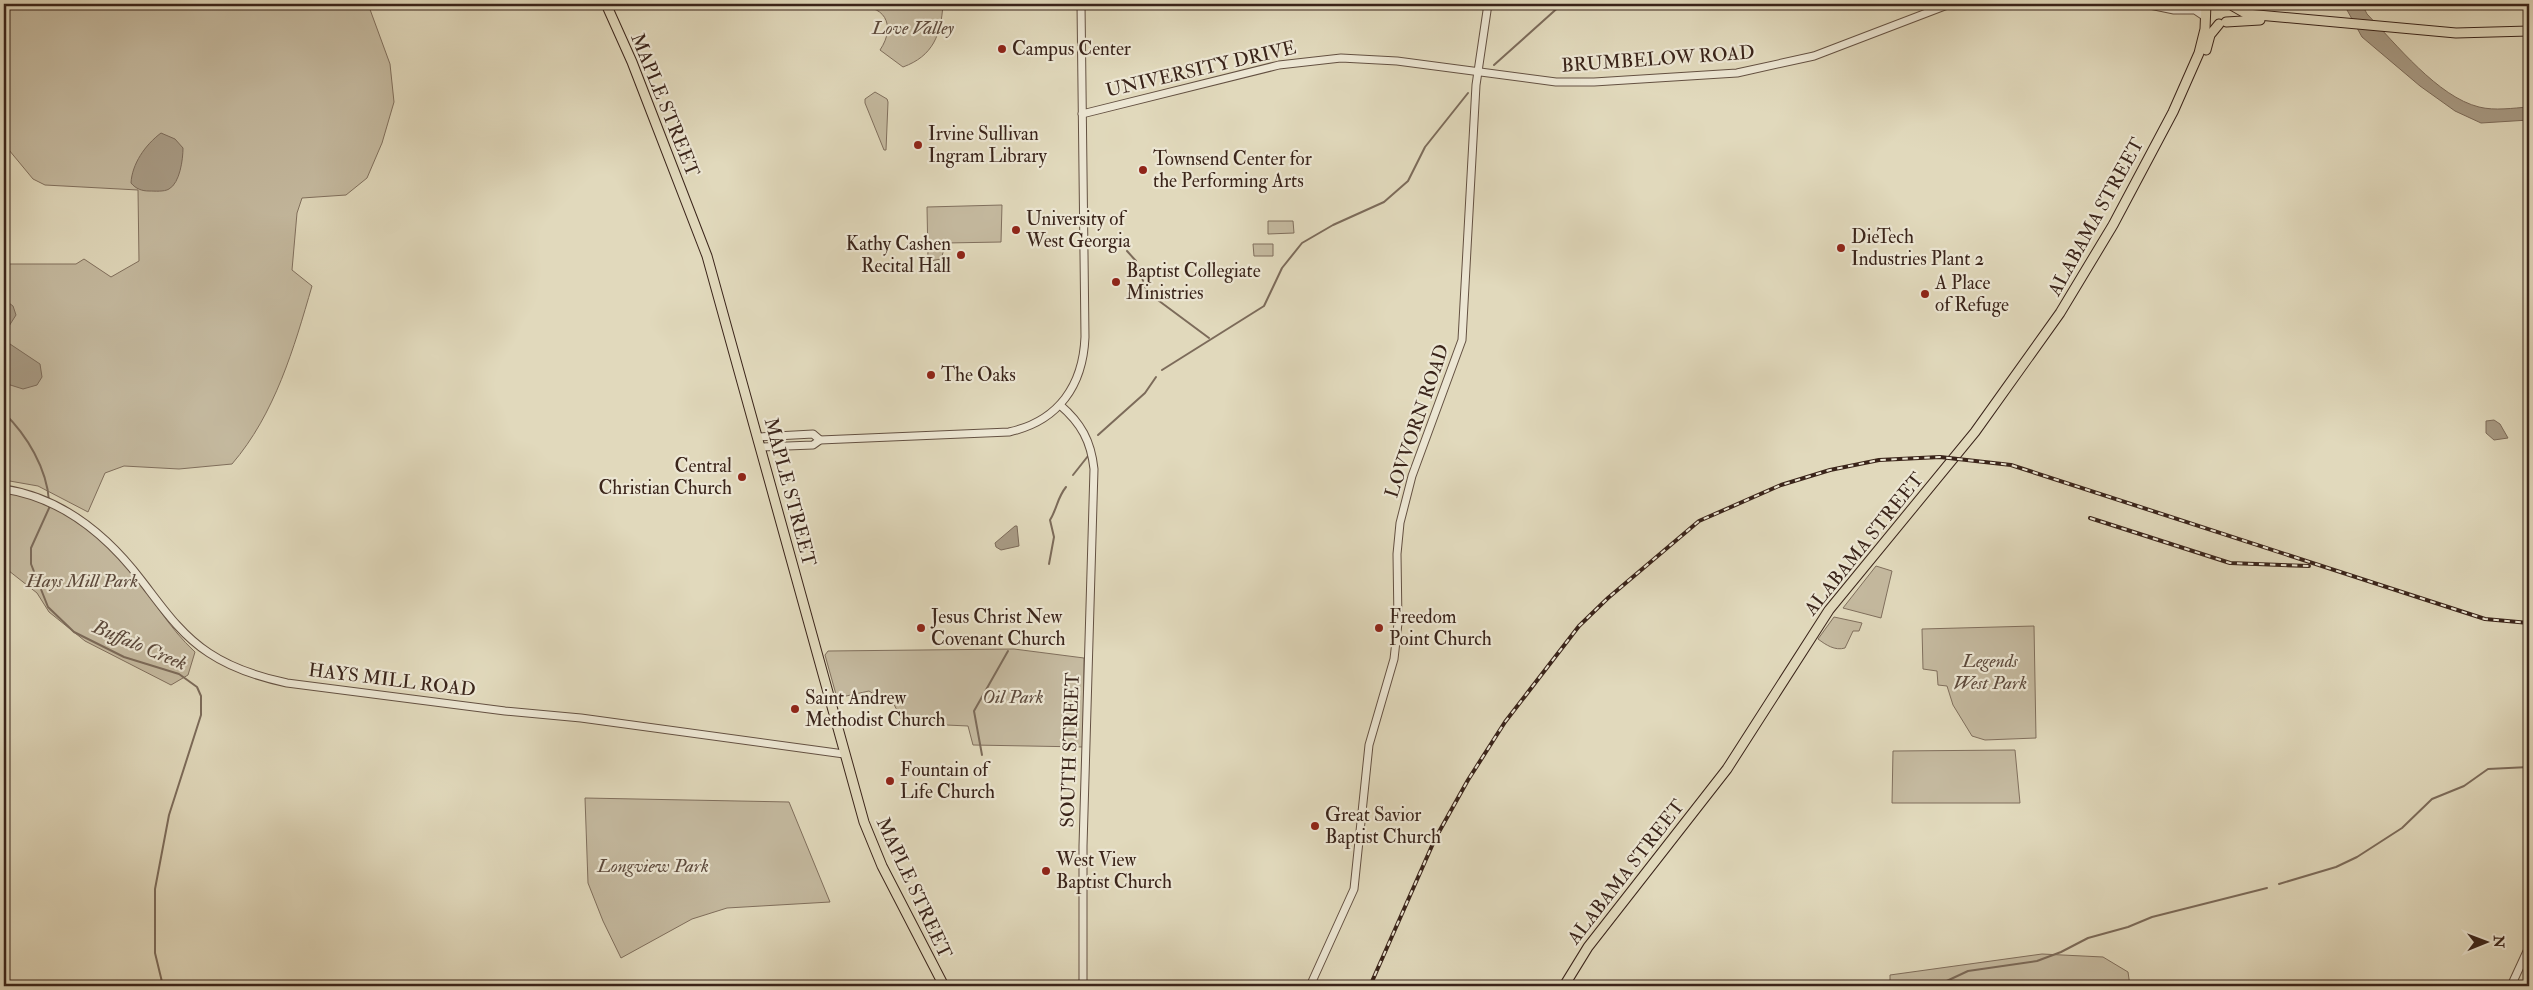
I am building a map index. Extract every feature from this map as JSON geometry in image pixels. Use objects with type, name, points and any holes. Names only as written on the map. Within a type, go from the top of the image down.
[{"type":"main road","name":"MAPLE STREET","points":[[606,4],[632,62],[700,234],[721,300],[844,754],[871,842],[944,986]]},
{"type":"main road","name":"ALABAMA STREET","points":[[1564,986],[1587,949],[1727,769],[1829,610],[1975,432],[2038,347],[2109,231],[2173,112],[2200,53],[2206,4]]},
{"type":"main road","name":"ALABAMA STREET","points":[[2173,112],[2188,91],[2210,36],[2232,14],[2233,5]]},
{"type":"main road","points":[[2233,5],[2248,14],[2300,19],[2463,33],[2529,31]]},
{"type":"main road","points":[[2204,17],[2212,24],[2300,19]]},
{"type":"street","points":[[761,447],[813,445],[820,440],[1010,432],[1039,422],[1060,404],[1079,376],[1084,349],[1081,4]]},
{"type":"street","name":"LOVVORN ROAD","points":[[1310,986],[1354,889],[1369,745],[1394,659],[1398,623],[1397,554],[1400,523],[1415,468],[1462,340],[1477,72],[1488,4]]},
{"type":"street","name":"BRUMBELOW ROAD","points":[[1477,72],[1556,82],[1594,82],[1747,71],[1814,56],[1950,4]]},
{"type":"street","points":[[2145,4],[2165,5],[2169,9],[2195,10],[2204,17]]},
{"type":"street","name":"UNIVERSITY DRIVE","points":[[1082,114],[1278,65],[1314,60],[1377,58],[1477,72]]},
{"type":"street","name":"SOUTH STREET","points":[[1060,404],[1084,431],[1092,452],[1094,469],[1084,846],[1083,986]]},
{"type":"street","points":[[758,437],[814,434],[820,440]]},
{"type":"street","name":"HAYS MILL ROAD","points":[[4,489],[23,492],[54,505],[95,530],[119,553],[184,633],[208,653],[231,666],[260,677],[286,683],[505,711],[580,718],[844,754]]},
{"type":"street","points":[[2510,986],[2529,947]]},
{"type":"green space","points":[[4,4],[368,4],[390,64],[394,102],[382,143],[367,178],[346,195],[302,198],[297,213],[292,270],[312,286],[298,333],[281,379],[260,424],[247,445],[232,464],[179,469],[124,466],[105,473],[88,512],[38,486],[4,480],[4,264],[76,264],[84,259],[111,277],[139,261],[138,190],[45,185],[33,179],[4,144]]},
{"type":"green space","name":"Love Valley","points":[[856,4],[943,4],[940,25],[934,43],[922,57],[903,67],[880,50],[887,32],[887,24],[884,17],[880,12],[873,9],[864,7],[853,8]]},
{"type":"green space","points":[[875,92],[887,99],[888,102],[886,150],[884,150],[865,103],[865,99]]},
{"type":"green space","points":[[1002,205],[1001,242],[946,243],[941,259],[930,261],[928,259],[927,207]]},
{"type":"green space","points":[[1268,221],[1293,221],[1294,233],[1268,234]]},
{"type":"green space","points":[[1253,244],[1273,244],[1273,256],[1254,256]]},
{"type":"green space","name":"Hays Mill Park","points":[[4,492],[23,496],[58,509],[91,529],[119,555],[169,623],[195,652],[188,675],[171,685],[85,641],[49,612],[37,593],[4,567]]},
{"type":"green space","points":[[1876,566],[1892,571],[1881,618],[1843,608]]},
{"type":"green space","points":[[1834,617],[1862,623],[1859,631],[1853,631],[1845,648],[1834,648],[1818,639]]},
{"type":"green space","name":"Legends West Park","points":[[2034,626],[2036,738],[1985,740],[1972,736],[1953,705],[1947,686],[1938,685],[1937,671],[1923,669],[1922,629]]},
{"type":"green space","name":"Oil Park","points":[[1014,649],[1084,658],[1083,747],[973,745],[968,726],[903,723],[890,696],[880,698],[869,691],[837,698],[825,655],[828,651]]},
{"type":"green space","points":[[2015,750],[2020,803],[1892,803],[1893,751]]},
{"type":"green space","name":"Longview Park","points":[[585,798],[789,802],[830,902],[727,908],[692,919],[621,958],[603,921],[588,883]]},
{"type":"green space","points":[[2042,954],[2103,957],[2128,972],[2130,986],[1890,986],[1890,975]]},
{"type":"shaded area","points":[[2347,4],[2362,4],[2367,14],[2404,54],[2448,92],[2479,107],[2504,109],[2529,107],[2529,120],[2481,123],[2455,111],[2420,86],[2362,37],[2347,10]]},
{"type":"shaded area","points":[[161,133],[175,139],[183,148],[178,176],[173,186],[167,190],[144,191],[131,183],[134,169],[140,155]]},
{"type":"shaded area","points":[[9,303],[13,306],[16,315],[4,334],[4,306]]},
{"type":"shaded area","points":[[7,342],[40,364],[42,377],[37,385],[23,389],[4,383],[4,343]]},
{"type":"shaded area","points":[[2494,420],[2500,424],[2508,438],[2494,440],[2486,433],[2486,421]]},
{"type":"shaded area","points":[[1017,526],[1019,546],[1001,550],[996,547],[995,543]]},
{"type":"waterway","points":[[1494,65],[1562,4]]},
{"type":"waterway","points":[[1162,370],[1264,306],[1282,268],[1302,243],[1333,225],[1384,202],[1408,181],[1425,147],[1468,93]]},
{"type":"waterway","points":[[1127,251],[1136,261],[1147,292],[1209,338]]},
{"type":"waterway","points":[[1098,435],[1145,393],[1156,377]]},
{"type":"waterway","name":"Buffalo Creek","points":[[4,413],[28,442],[34,453],[44,477],[49,501]]},
{"type":"waterway","points":[[1073,475],[1088,456]]},
{"type":"waterway","points":[[1049,564],[1054,537],[1050,520],[1066,487]]},
{"type":"waterway","name":"Buffalo Creek","points":[[50,506],[31,548],[31,564],[48,607],[74,632],[124,657],[179,674],[197,687],[201,696],[201,715],[169,815],[155,889],[155,953],[163,986]]},
{"type":"waterway","points":[[982,755],[974,711],[1008,651]]},
{"type":"waterway","points":[[2279,884],[2336,867],[2357,857],[2402,828],[2432,799],[2464,786],[2488,769],[2529,767]]},
{"type":"waterway","points":[[1936,986],[1968,971],[2037,961],[2061,952],[2088,938],[2128,927],[2152,917],[2267,888]]},
{"type":"railway","points":[[1370,986],[1435,839],[1468,780],[1505,722],[1579,626],[1608,598],[1699,521],[1781,485],[1830,470],[1879,460],[1940,457],[2011,465],[2485,619],[2529,623]]},
{"type":"railway","points":[[2090,518],[2230,563],[2309,566]]},
{"type":"place","name":"Campus Center","points":[[1002,49]]},
{"type":"place","name":"Irvine Sullivan Ingram Library","points":[[918,145]]},
{"type":"place","name":"Townsend Center for the Performing Arts","points":[[1143,170]]},
{"type":"place","name":"University of West Georgia","points":[[1016,230]]},
{"type":"place","name":"DieTech Industries Plant 2","points":[[1841,248]]},
{"type":"place","name":"Kathy Cashen Recital Hall","points":[[961,255]]},
{"type":"place","name":"Baptist Collegiate Ministries","points":[[1116,282]]},
{"type":"place","name":"A Place of Refuge","points":[[1925,294]]},
{"type":"place","name":"The Oaks","points":[[931,375]]},
{"type":"place","name":"Central Christian Church","points":[[742,477]]},
{"type":"place","name":"Jesus Christ New Covenant Church","points":[[921,628]]},
{"type":"place","name":"Freedom Point Church","points":[[1379,628]]},
{"type":"place","name":"Saint Andrew Methodist Church","points":[[795,709]]},
{"type":"place","name":"Fountain of Life Church","points":[[890,781]]},
{"type":"place","name":"Great Savior Baptist Church","points":[[1315,826]]},
{"type":"place","name":"West View Baptist Church","points":[[1046,871]]}]
